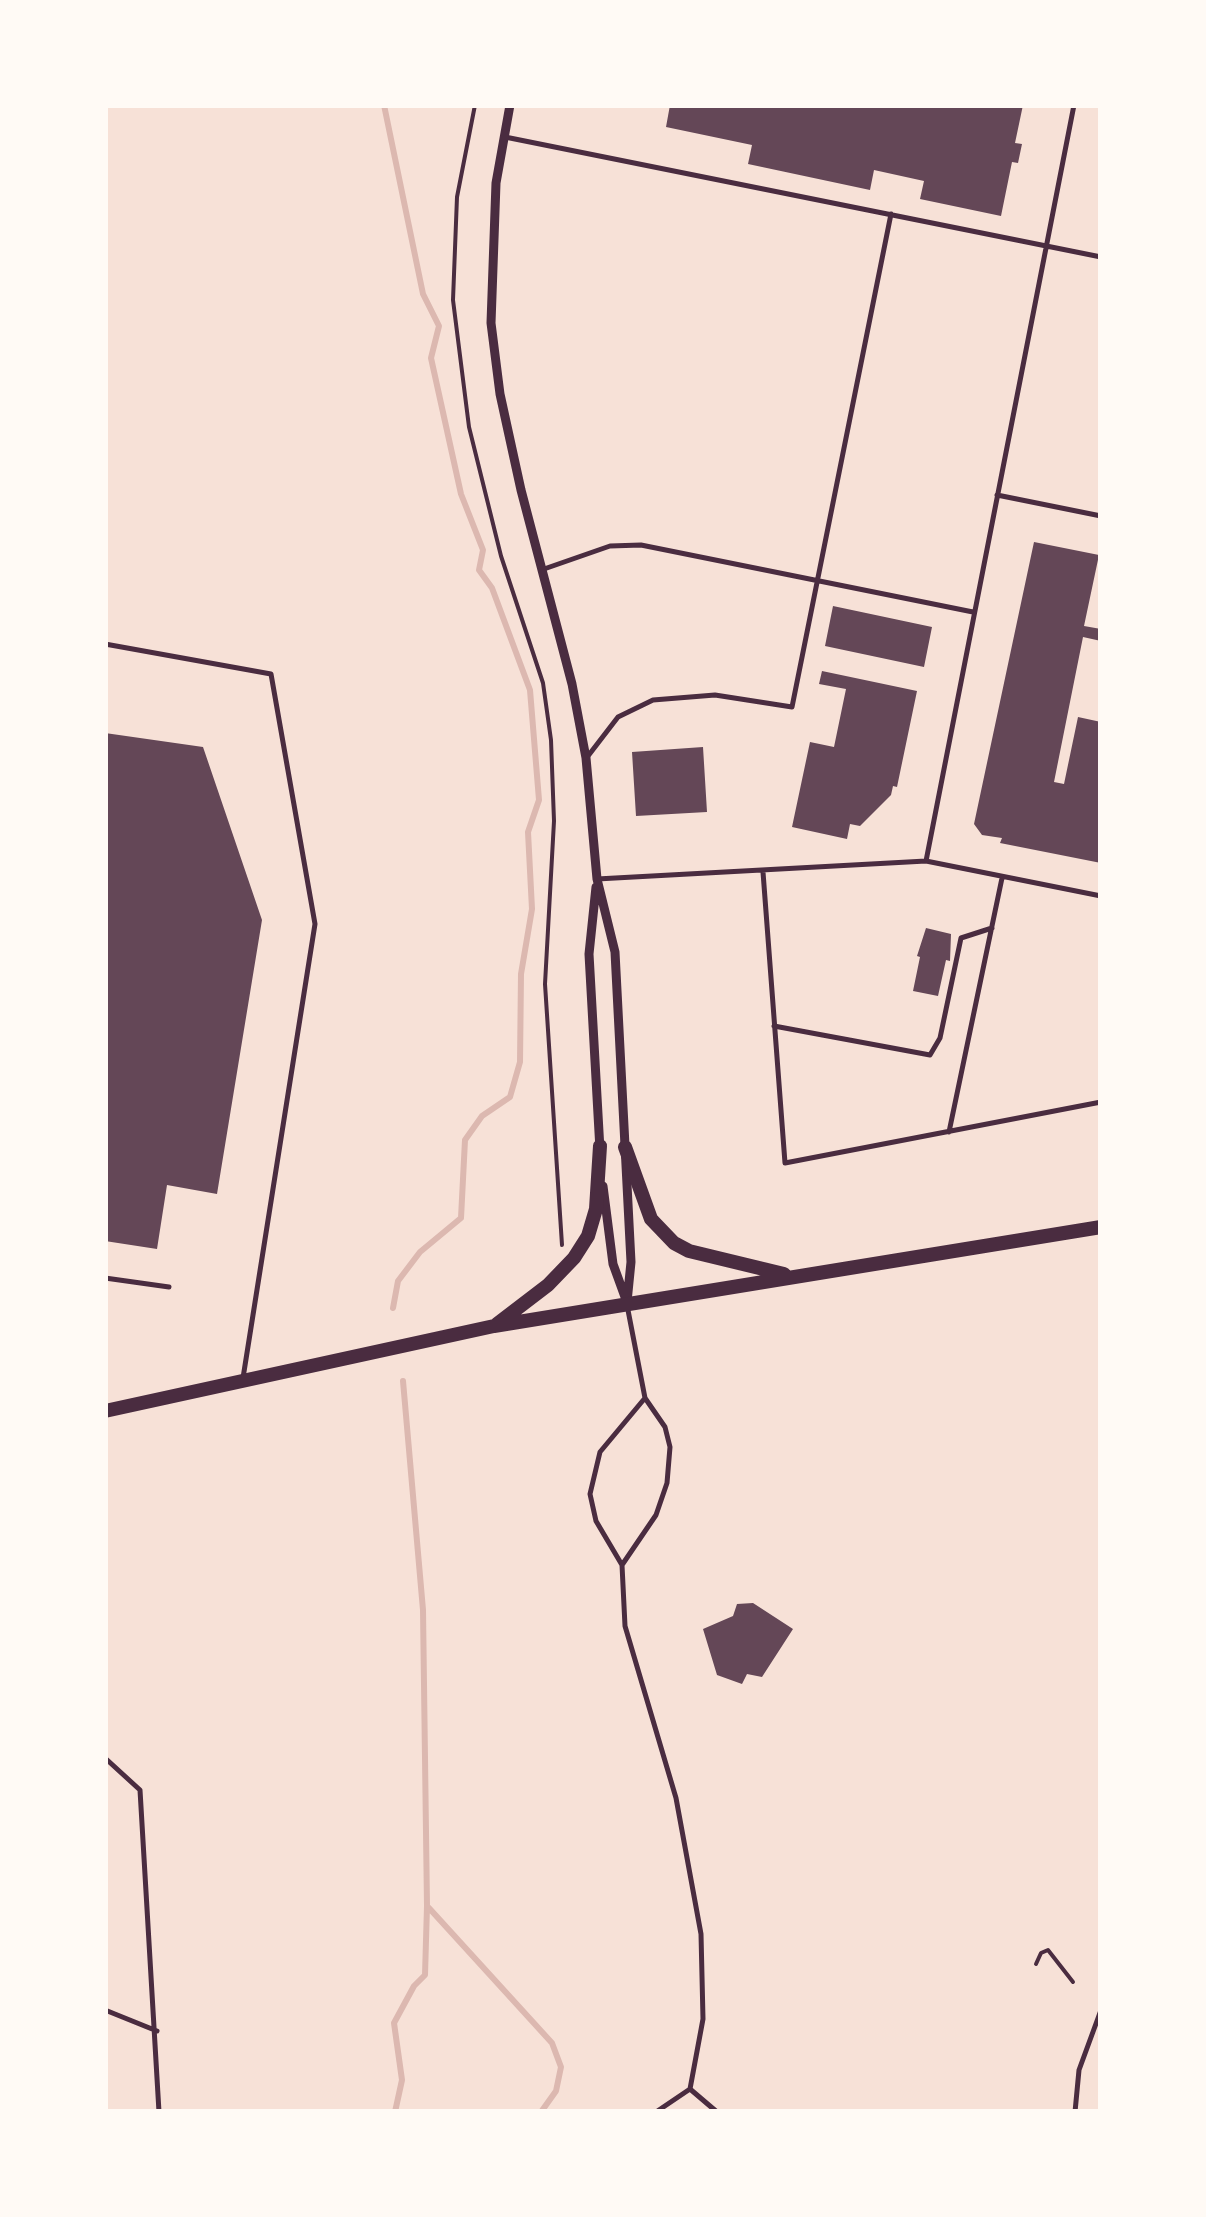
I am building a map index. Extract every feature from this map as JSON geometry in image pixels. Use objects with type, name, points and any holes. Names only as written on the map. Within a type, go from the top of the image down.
[{"type":"main road","points":[[494,1326],[548,1285],[574,1258],[588,1236],[596,1209],[600,1146]]},
{"type":"main road","points":[[625,1147],[652,1219],[674,1243],[702,1255],[794,1276]]},
{"type":"main road","points":[[105,1411],[494,1326],[1101,1228]]},
{"type":"street","points":[[510,105],[502,136],[490,249],[492,323],[500,394],[586,758],[597,879],[615,952],[630,1262],[626,1302]]},
{"type":"street","points":[[597,879],[589,954],[600,1146],[613,1264],[626,1302]]},
{"type":"lane","points":[[926,862],[1074,105]]},
{"type":"lane","points":[[502,136],[1101,256]]},
{"type":"lane","points":[[586,758],[609,725],[635,705],[715,696],[792,707],[891,214]]},
{"type":"lane","points":[[998,496],[1101,516]]},
{"type":"lane","points":[[544,568],[625,544],[973,612]]},
{"type":"lane","points":[[105,644],[271,674],[314,924],[242,1379]]},
{"type":"lane","points":[[597,879],[926,862],[1101,896]]},
{"type":"lane","points":[[763,872],[785,1163],[1101,1102]]},
{"type":"lane","points":[[949,1132],[1002,878]]},
{"type":"lane","points":[[774,1026],[926,1056],[937,1048],[961,938],[992,928]]},
{"type":"lane","points":[[105,1278],[169,1287]]},
{"type":"lane","points":[[622,1564],[656,1514],[668,1473],[669,1437],[645,1398],[626,1302]]},
{"type":"lane","points":[[645,1398],[607,1440],[591,1480],[596,1521],[622,1564],[625,1626],[676,1798],[701,1934],[703,2020],[690,2089],[656,2112]]},
{"type":"lane","points":[[105,1758],[140,1790],[160,2112]]},
{"type":"lane","points":[[105,2010],[157,2031]]},
{"type":"lane","points":[[1075,2112],[1079,2070],[1101,2010]]},
{"type":"lane","points":[[690,2089],[717,2112]]},
{"type":"path","points":[[475,105],[456,197],[453,300],[470,427],[501,556],[543,683],[551,740],[554,821],[546,984],[555,1180],[566,1253]]},
{"type":"path","points":[[1036,1964],[1041,1952],[1048,1950],[1073,1982]]},
{"type":"building","points":[[670,105],[1023,105],[1015,143],[1022,144],[1018,163],[1012,162],[1001,216],[920,199],[924,181],[874,170],[870,190],[748,164],[752,145],[666,127]]},
{"type":"building","points":[[1034,542],[1099,555],[1084,626],[1101,629],[1101,641],[1083,637],[1054,782],[1064,784],[1078,717],[1101,722],[1101,863],[1000,843],[1002,838],[982,835],[974,824]]},
{"type":"building","points":[[833,606],[932,627],[924,667],[825,646]]},
{"type":"building","points":[[822,671],[917,691],[897,787],[893,786],[891,795],[860,826],[850,824],[847,839],[792,827],[810,742],[834,747],[846,689],[819,684]]},
{"type":"building","points":[[105,733],[203,747],[262,920],[217,1194],[167,1185],[157,1249],[105,1241]]},
{"type":"building","points":[[703,747],[707,812],[636,816],[632,752]]},
{"type":"building","points":[[926,928],[951,934],[950,961],[946,960],[938,996],[913,991],[920,957],[917,956]]},
{"type":"building","points":[[753,1603],[793,1629],[762,1677],[747,1674],[742,1684],[717,1675],[703,1629],[733,1616],[737,1604]]},
{"type":"waterway","points":[[384,105],[423,294],[439,326],[431,358],[461,494],[483,550],[479,570],[492,588],[530,690],[539,800],[528,832],[532,909],[521,974],[520,1062],[510,1097],[482,1116],[465,1140],[461,1218],[420,1252],[398,1281],[393,1308]]},
{"type":"waterway","points":[[395,2112],[402,2080],[394,2023],[414,1986],[425,1975],[427,1906],[423,1610],[403,1381]]},
{"type":"waterway","points":[[429,1908],[552,2043],[561,2067],[556,2091],[541,2112]]}]
